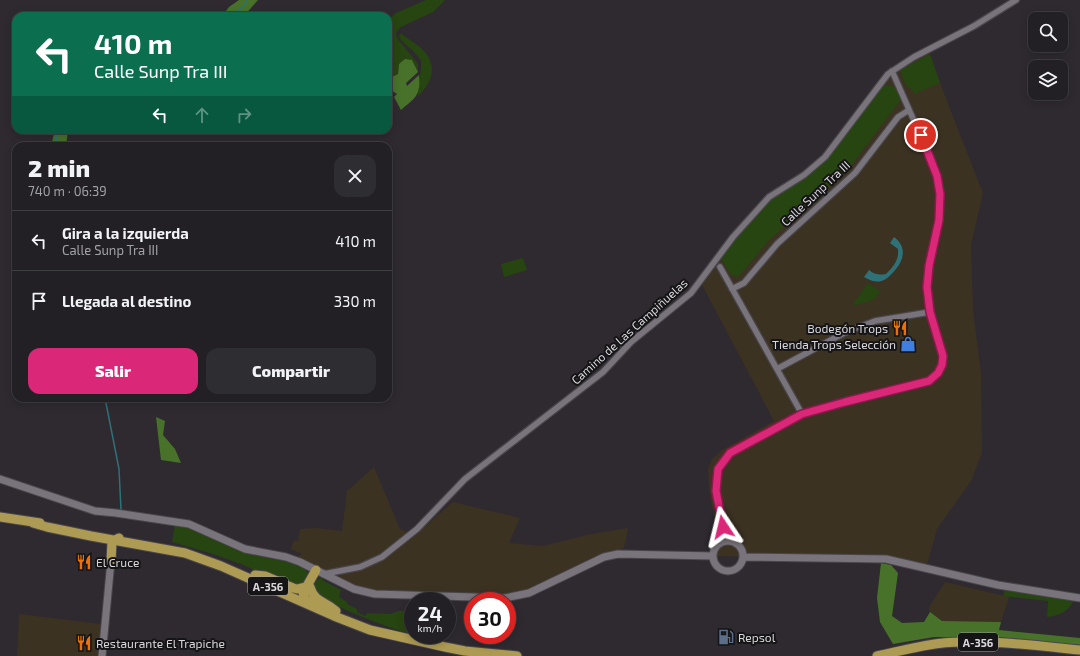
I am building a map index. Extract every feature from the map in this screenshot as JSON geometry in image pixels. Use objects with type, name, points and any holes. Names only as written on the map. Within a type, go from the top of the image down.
[{"type":"main road","name":"A-356","points":[[0,517],[34,522],[47,527],[143,539],[187,548],[228,563],[335,613]]},
{"type":"main road","name":"A-356","points":[[90,533],[113,550],[128,542],[185,553],[222,566],[268,587],[335,613],[405,638],[465,651],[517,656]]},
{"type":"main road","points":[[113,550],[118,538],[135,540],[143,539]]},
{"type":"main road","points":[[268,587],[277,588],[298,597],[303,597],[303,593],[308,585],[320,572]]},
{"type":"main road","points":[[255,575],[265,576],[297,589],[308,585]]},
{"type":"main road","points":[[308,585],[313,596],[329,605],[335,613]]},
{"type":"main road","name":"A-356","points":[[877,656],[926,646],[961,642],[1010,643],[1080,650]]},
{"type":"street","name":"Camino de Las Campiñuelas","points":[[320,572],[360,567],[382,557],[417,529],[465,479],[604,372],[631,342],[691,293],[733,237],[769,197],[804,175],[825,157],[888,74],[914,57],[974,26],[1016,0]]},
{"type":"street","points":[[725,541],[716,491],[718,469],[730,453],[802,414],[929,381],[938,373],[942,365],[943,356],[930,312],[927,287],[929,266],[939,220],[940,194],[937,176],[892,71]]},
{"type":"street","name":"Calle Sunp Tra III","points":[[732,289],[744,283],[777,244],[855,173],[898,117],[909,110]]},
{"type":"street","points":[[720,267],[802,414]]},
{"type":"street","points":[[777,369],[844,333],[875,321],[930,312]]},
{"type":"street","points":[[0,479],[95,511],[190,524],[245,549],[286,557],[354,589],[375,594],[505,598],[529,593],[604,557],[618,554],[712,556]]},
{"type":"street","points":[[725,541],[732,541],[738,544],[742,550],[743,557],[740,565],[732,570],[723,570],[715,565],[712,556],[716,546],[725,541]]},
{"type":"street","points":[[102,656],[113,550]]},
{"type":"street","points":[[743,557],[886,559],[998,585],[1080,598]]},
{"type":"shaded area","points":[[928,50],[983,193],[971,245],[973,310],[981,374],[982,453],[971,481],[937,529],[926,568],[886,559],[710,556],[717,533],[709,490],[708,468],[712,459],[722,450],[774,421],[700,281],[769,197],[825,157],[888,74]]},
{"type":"shaded area","points":[[374,467],[400,529],[416,534],[453,502],[520,518],[509,543],[543,546],[591,534],[628,528],[624,548],[608,552],[526,590],[516,592],[464,592],[464,594],[456,594],[456,592],[376,592],[362,590],[298,557],[302,554],[291,549],[294,540],[298,541],[300,529],[316,528],[342,531],[347,491]]},
{"type":"shaded area","points":[[945,582],[1009,597],[1001,622],[942,621],[930,612],[929,607]]},
{"type":"shaded area","points":[[19,614],[101,624],[98,656],[17,656]]},
{"type":"green space","points":[[239,0],[258,0],[248,12],[225,12],[229,7]]},
{"type":"green space","points":[[426,0],[445,0],[433,12],[401,27],[396,32],[397,38],[418,64],[418,72],[413,61],[398,68],[398,74],[394,76],[392,75],[392,16],[396,13]]},
{"type":"green space","points":[[401,33],[422,49],[427,55],[432,67],[430,79],[423,91],[418,96],[421,61],[401,40],[399,36]]},
{"type":"green space","points":[[930,54],[940,83],[914,94],[912,89],[906,86],[900,70]]},
{"type":"green space","points":[[405,59],[412,60],[418,72],[406,83],[407,86],[419,75],[419,88],[416,96],[401,110],[394,97],[397,94],[392,91],[392,75],[398,74],[399,64]]},
{"type":"green space","points":[[883,84],[895,87],[902,98],[850,167],[769,240],[738,277],[731,275],[721,258],[746,226],[780,193],[820,166]]},
{"type":"green space","points":[[54,134],[68,134],[66,142],[52,142]]},
{"type":"green space","points":[[523,258],[527,270],[504,277],[501,264]]},
{"type":"green space","points":[[868,283],[881,292],[873,300],[852,306]]},
{"type":"green space","points":[[156,417],[165,421],[163,435],[175,449],[181,463],[161,460]]},
{"type":"green space","points":[[175,524],[194,528],[242,551],[296,564],[305,569],[308,573],[305,582],[292,587],[241,564],[172,542]]},
{"type":"green space","points":[[881,563],[891,565],[898,573],[892,616],[902,623],[924,622],[930,612],[942,621],[1001,622],[999,630],[1080,638],[1080,645],[996,637],[934,637],[893,644],[880,622],[877,598]]},
{"type":"green space","points":[[324,577],[322,580],[341,590],[339,597],[347,602],[347,604],[357,609],[357,612],[365,616],[367,613],[391,614],[404,611],[404,632],[348,611],[317,597],[313,589],[313,584],[318,579]]},
{"type":"green space","points":[[1005,590],[1069,600],[1073,602],[1062,613],[1047,617],[1048,601],[1003,596]]},
{"type":"water","points":[[894,237],[901,244],[903,252],[901,261],[896,269],[889,277],[878,282],[864,277],[869,270],[877,274],[886,274],[894,265],[897,260],[898,249],[890,243]]},
{"type":"waterway","points":[[236,12],[247,0]]},
{"type":"waterway","points":[[55,142],[58,134]]},
{"type":"waterway","points":[[106,402],[119,469],[121,510]]},
{"type":"place","name":"Bodegón Trops","points":[[900,328]]},
{"type":"place","name":"Tienda Trops Selección","points":[[908,344]]},
{"type":"place","name":"El Cruce","points":[[84,562]]},
{"type":"place","name":"Repsol","points":[[726,637]]},
{"type":"place","name":"Restaurante El Trapiche","points":[[84,643]]},
{"type":"route","points":[[723,527],[716,491],[718,469],[730,453],[802,414],[929,381],[938,373],[942,365],[943,356],[930,312],[927,287],[929,266],[939,220],[940,194],[937,176],[921,135]]}]
